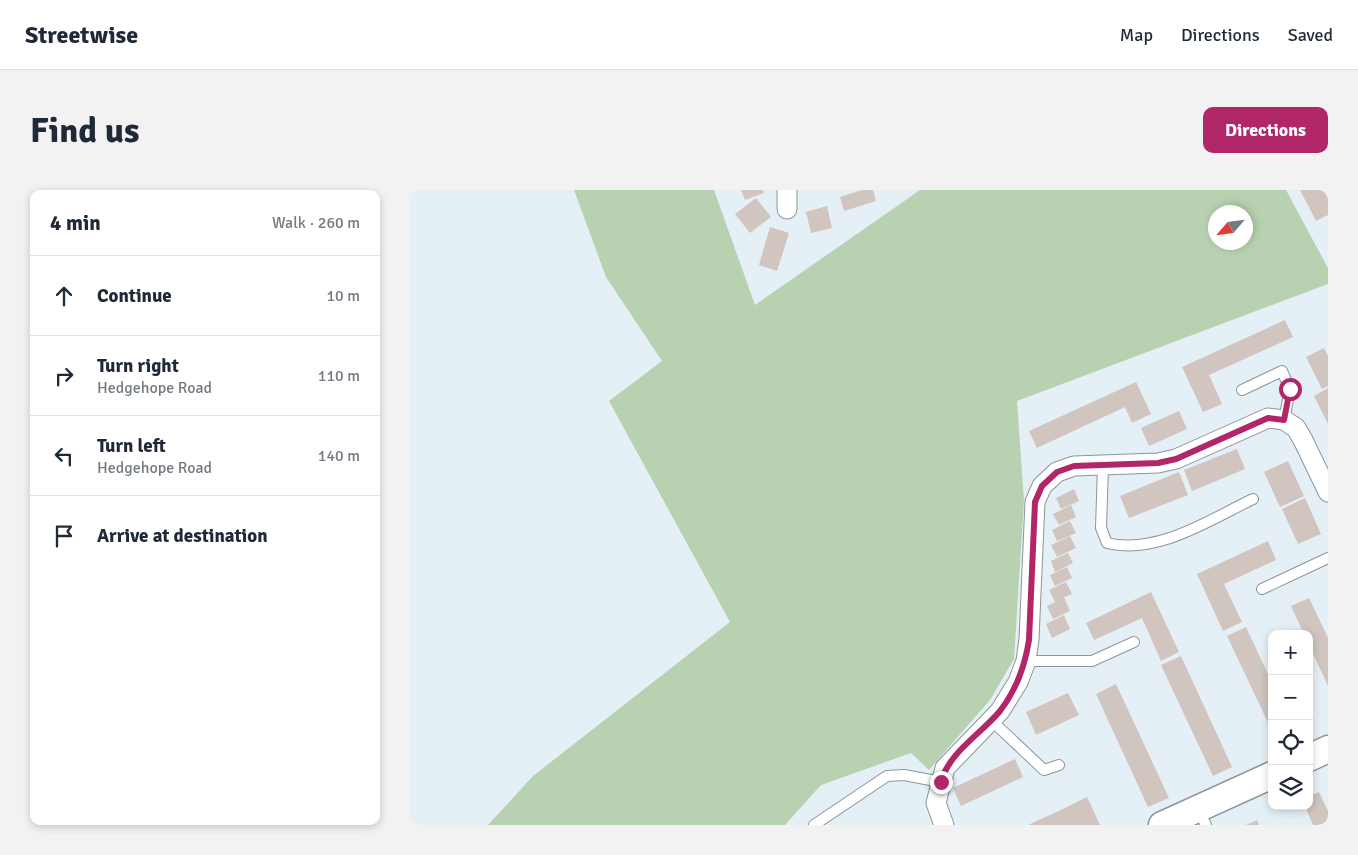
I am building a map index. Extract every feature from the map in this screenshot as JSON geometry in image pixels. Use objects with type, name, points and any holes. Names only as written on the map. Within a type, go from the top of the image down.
[{"type":"street","points":[[787,190],[787,209]]},
{"type":"street","points":[[944,825],[936,803],[945,768],[991,720],[1018,682],[1026,661],[1029,640],[1035,502],[1042,486],[1057,472],[1074,466],[1158,463],[1176,459],[1268,418],[1284,420],[1296,428],[1304,440],[1328,492]]},
{"type":"street","points":[[1162,825],[1202,817],[1268,777]]},
{"type":"lane","points":[[1242,390],[1282,371],[1290,389],[1284,420]]},
{"type":"lane","points":[[1103,466],[1101,528],[1107,543],[1125,547],[1162,541],[1253,499]]},
{"type":"lane","points":[[1262,589],[1328,558]]},
{"type":"lane","points":[[1026,661],[1092,661],[1134,642]]},
{"type":"lane","points":[[991,720],[1044,770],[1059,765]]},
{"type":"lane","points":[[814,825],[887,776],[904,775],[941,782]]},
{"type":"green space","points":[[574,190],[714,190],[755,305],[920,190],[1286,190],[1328,268],[1328,284],[1017,401],[1024,501],[1014,659],[990,700],[929,770],[911,753],[821,785],[785,825],[488,825],[533,776],[730,622],[609,401],[662,361],[606,277]]},
{"type":"building","points":[[741,190],[763,190],[764,193],[745,200]]},
{"type":"building","points":[[862,190],[873,190],[876,201],[844,211],[840,197]]},
{"type":"building","points":[[1300,190],[1324,190],[1328,198],[1328,215],[1316,221]]},
{"type":"building","points":[[756,198],[771,217],[750,233],[735,214]]},
{"type":"building","points":[[827,206],[832,228],[811,233],[806,212]]},
{"type":"building","points":[[770,227],[789,233],[777,271],[759,265]]},
{"type":"building","points":[[1285,320],[1293,337],[1209,375],[1222,404],[1203,412],[1182,367]]},
{"type":"building","points":[[1324,348],[1328,356],[1328,386],[1322,389],[1306,357]]},
{"type":"building","points":[[1136,382],[1151,414],[1132,423],[1125,407],[1037,448],[1029,431]]},
{"type":"building","points":[[1328,388],[1328,424],[1314,396]]},
{"type":"building","points":[[1179,411],[1187,429],[1149,446],[1141,428]]},
{"type":"building","points":[[1237,449],[1245,469],[1192,491],[1184,470]]},
{"type":"building","points":[[1288,461],[1304,496],[1280,507],[1264,472]]},
{"type":"building","points":[[1179,472],[1188,495],[1129,518],[1120,496]]},
{"type":"building","points":[[1074,489],[1079,501],[1061,509],[1056,498]]},
{"type":"building","points":[[1305,498],[1321,534],[1298,544],[1282,509]]},
{"type":"building","points":[[1071,505],[1076,517],[1059,525],[1053,514]]},
{"type":"building","points":[[1070,521],[1076,533],[1057,541],[1052,530]]},
{"type":"building","points":[[1070,536],[1076,548],[1057,557],[1051,545]]},
{"type":"building","points":[[1268,541],[1276,560],[1224,584],[1242,622],[1223,631],[1197,574]]},
{"type":"building","points":[[1068,553],[1073,563],[1055,572],[1051,561]]},
{"type":"building","points":[[1067,567],[1072,578],[1055,586],[1050,575]]},
{"type":"building","points":[[1066,582],[1072,594],[1064,597],[1070,611],[1053,619],[1047,606],[1055,602],[1049,590]]},
{"type":"building","points":[[1151,592],[1179,652],[1161,661],[1142,618],[1094,640],[1086,623]]},
{"type":"building","points":[[1309,598],[1328,638],[1328,686],[1313,654],[1313,630],[1302,630],[1291,606]]},
{"type":"building","points":[[1064,615],[1070,629],[1052,638],[1046,624]]},
{"type":"building","points":[[1246,627],[1268,674],[1268,723],[1227,636]]},
{"type":"building","points":[[1181,656],[1232,767],[1213,776],[1161,665]]},
{"type":"building","points":[[1116,684],[1169,798],[1148,807],[1096,694]]},
{"type":"building","points":[[1068,693],[1079,715],[1036,735],[1026,712]]},
{"type":"building","points":[[1015,759],[1023,777],[961,806],[953,788]]},
{"type":"building","points":[[1319,792],[1328,811],[1328,825],[1313,825],[1307,810],[1313,810],[1313,794]]},
{"type":"building","points":[[1087,797],[1100,825],[1028,825],[1065,808]]},
{"type":"building","points":[[1257,820],[1259,825],[1246,825]]},
{"type":"route","points":[[941,782],[945,768],[1000,711],[1018,682],[1026,661],[1029,640],[1035,502],[1042,486],[1057,472],[1074,466],[1158,463],[1176,459],[1268,418],[1284,420],[1290,389]]}]
